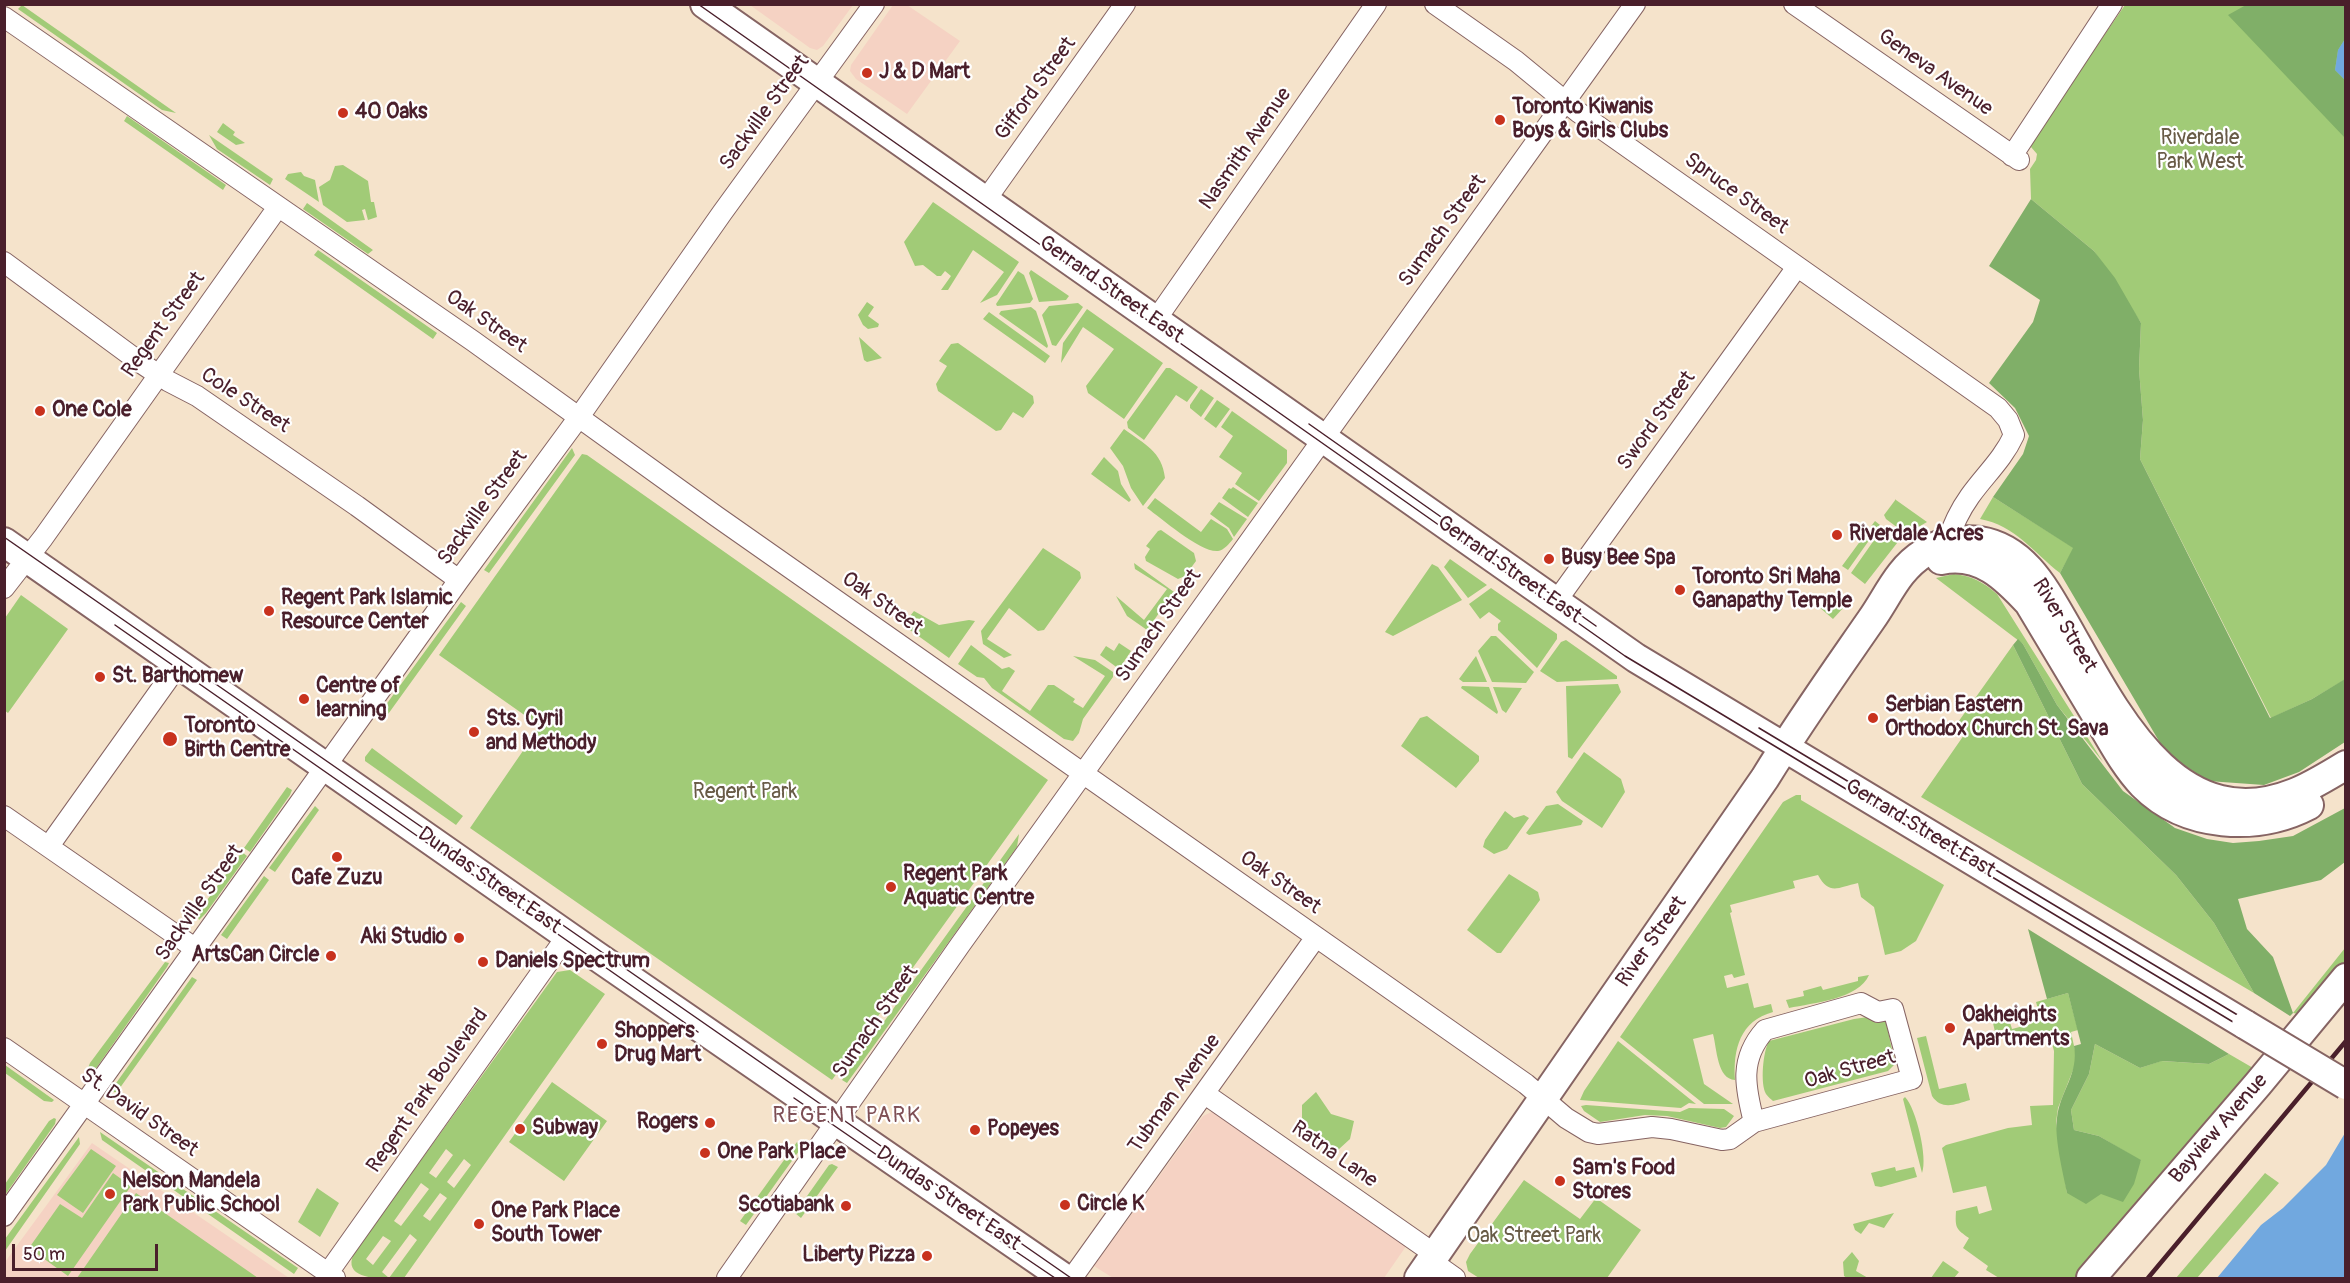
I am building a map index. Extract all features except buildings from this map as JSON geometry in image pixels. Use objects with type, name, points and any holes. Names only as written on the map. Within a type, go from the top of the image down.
[{"type":"main road","name":"Gerrard Street East","points":[[705,4],[1645,664],[2346,1085]]},
{"type":"main road","name":"River Street","points":[[1428,1265],[1765,778],[1882,603],[1898,575],[1923,553],[1947,543],[1971,540],[1990,543],[2007,550],[2021,561],[2052,600],[2104,693],[2141,745],[2178,782],[2220,800],[2260,802],[2293,794],[2346,765]]},
{"type":"main road","name":"Dundas Street East","points":[[4,542],[567,936],[1064,1278]]},
{"type":"main road","name":"River Street","points":[[1882,603],[1908,578],[1937,561],[1949,558],[1974,560],[1998,572],[2029,603],[2122,758],[2144,785],[2182,810],[2205,818],[2227,822],[2272,820],[2292,814],[2346,781]]},
{"type":"main road","name":"Bayview Avenue","points":[[2091,1278],[2274,1066],[2346,978]]},
{"type":"street","name":"Sackville Street","points":[[4,1216],[874,4]]},
{"type":"street","name":"Gifford Street","points":[[985,201],[1125,4]]},
{"type":"street","name":"Nasmith Avenue","points":[[1155,321],[1376,4]]},
{"type":"street","name":"Spruce Street","points":[[1435,4],[1797,267],[1998,408],[2008,420],[2014,435],[2007,451],[1970,496],[1952,527],[1947,543]]},
{"type":"street","name":"Sumach Street","points":[[727,1278],[1083,774],[1635,4]]},
{"type":"street","name":"Geneva Avenue","points":[[1794,4],[2016,158],[2112,4]]},
{"type":"street","name":"Oak Street","points":[[4,17],[579,417],[698,504],[1526,1084],[1583,1129],[1595,1134],[1652,1126],[1722,1140],[1730,1139],[1754,1122],[1912,1079],[1893,1009],[1878,1012],[1861,1003],[1765,1030],[1754,1042],[1746,1066],[1748,1099],[1754,1122]]},
{"type":"street","name":"Regent Street","points":[[4,588],[28,558],[278,207]]},
{"type":"street","name":"Cole Street","points":[[4,262],[158,375],[197,396],[357,506],[459,580]]},
{"type":"street","name":"Sword Street","points":[[1555,603],[1797,267]]},
{"type":"street","points":[[49,846],[179,664]]},
{"type":"street","points":[[4,816],[196,949]]},
{"type":"street","name":"Regent Park Boulevard","points":[[332,1276],[567,936]]},
{"type":"street","name":"Tubman Avenue","points":[[1072,1278],[1316,937]]},
{"type":"street","name":"St. David Street","points":[[4,1048],[332,1276]]},
{"type":"street","name":"Ratna Lane","points":[[1205,1094],[1293,1155],[1428,1265],[1455,1278]]},
{"type":"shaded area","points":[[750,5],[853,5],[823,46],[817,50],[810,48]]},
{"type":"shaded area","points":[[893,5],[907,5],[960,41],[907,114],[856,79],[850,71],[851,65]]},
{"type":"shaded area","points":[[1218,1109],[1409,1242],[1384,1278],[1113,1278],[1094,1266],[1203,1116]]},
{"type":"shaded area","name":"Nelson Mandela Park Public School","points":[[92,1143],[289,1278],[5,1278],[5,1262]]},
{"type":"green space","points":[[22,5],[176,113],[162,110],[18,9]]},
{"type":"green space","name":"Riverdale Park West","points":[[2125,5],[2345,5],[2346,679],[2312,699],[2271,718],[2140,459],[2143,420],[2139,369],[2141,323],[2094,251],[2031,199],[2030,169],[2037,154],[2031,147],[2032,140]]},
{"type":"green space","points":[[2246,5],[2345,5],[2345,39],[2338,50],[2335,70],[2345,80],[2345,138],[2228,15]]},
{"type":"green space","points":[[127,116],[226,185],[223,190],[124,121]]},
{"type":"green space","points":[[223,123],[235,132],[233,135],[245,143],[236,145],[217,132]]},
{"type":"green space","points":[[209,135],[273,179],[270,185],[217,149]]},
{"type":"green space","points":[[343,165],[368,181],[371,202],[374,202],[377,217],[368,220],[365,209],[362,210],[365,220],[347,222],[323,205],[319,187],[330,180],[335,166]]},
{"type":"green space","points":[[301,172],[304,176],[315,180],[319,202],[285,179],[288,174]]},
{"type":"green space","points":[[2031,199],[2094,251],[2115,278],[2141,323],[2139,369],[2143,420],[2140,459],[2270,718],[2312,699],[2345,679],[2345,742],[2299,772],[2264,785],[2208,781],[2166,753],[2060,573],[2073,548],[1993,497],[2023,454],[2029,436],[2015,408],[1989,383],[2033,322],[2040,300],[1989,266]]},
{"type":"green space","points":[[933,202],[1019,262],[997,295],[980,303],[1004,272],[973,250],[948,290],[941,290],[951,276],[945,271],[941,276],[937,276],[923,265],[915,266],[904,242]]},
{"type":"green space","points":[[307,203],[373,250],[368,254],[303,209]]},
{"type":"green space","points":[[318,250],[437,333],[433,339],[314,255]]},
{"type":"green space","points":[[1031,270],[1069,296],[1066,300],[1039,302],[1029,273]]},
{"type":"green space","points":[[1018,271],[1024,275],[1033,299],[1030,303],[997,306],[996,304]]},
{"type":"green space","points":[[867,302],[874,307],[868,316],[879,324],[878,327],[868,329],[858,315]]},
{"type":"green space","points":[[1078,303],[1083,307],[1056,346],[1052,345],[1042,315],[1049,306]]},
{"type":"green space","points":[[1031,307],[1036,311],[1047,348],[999,314],[1001,311]]},
{"type":"green space","points":[[1087,309],[1163,363],[1124,419],[1088,393],[1086,386],[1114,349],[1083,327],[1061,363],[1063,343]]},
{"type":"green space","points":[[989,312],[1050,356],[1045,363],[983,319]]},
{"type":"green space","points":[[859,337],[882,358],[867,362],[864,360]]},
{"type":"green space","points":[[958,343],[1033,396],[1034,403],[1023,418],[1013,412],[1001,430],[996,431],[938,391],[936,384],[947,366],[939,361],[951,344]]},
{"type":"green space","points":[[1166,368],[1170,368],[1198,387],[1187,402],[1176,395],[1144,440],[1128,428],[1127,422]]},
{"type":"green space","points":[[1201,389],[1214,398],[1201,417],[1190,408],[1190,405]]},
{"type":"green space","points":[[1217,400],[1230,409],[1216,428],[1204,419]]},
{"type":"green space","points":[[1232,411],[1287,450],[1287,463],[1259,501],[1235,484],[1242,473],[1219,457],[1233,436],[1221,427]]},
{"type":"green space","points":[[1124,429],[1151,449],[1163,469],[1165,478],[1143,506],[1131,488],[1123,466],[1110,448]]},
{"type":"green space","points":[[572,448],[575,455],[489,573],[484,570]]},
{"type":"green space","name":"Regent Park","points":[[582,454],[587,455],[1048,780],[832,1080],[470,828],[540,726],[439,655]]},
{"type":"green space","points":[[1104,457],[1118,471],[1121,484],[1131,500],[1129,502],[1091,474]]},
{"type":"green space","points":[[1233,487],[1258,503],[1248,517],[1222,498],[1229,488]]},
{"type":"green space","points":[[1993,497],[2074,548],[2060,573],[2014,533],[1980,519]]},
{"type":"green space","points":[[1155,498],[1201,532],[1211,519],[1227,529],[1233,539],[1218,551],[1202,547],[1147,508]]},
{"type":"green space","points":[[1896,499],[1927,522],[1906,534],[1884,515]]},
{"type":"green space","points":[[1219,502],[1247,519],[1234,537],[1229,528],[1210,514]]},
{"type":"green space","points":[[1875,521],[1880,525],[1848,570],[1842,566]]},
{"type":"green space","points":[[1884,526],[1901,538],[1865,584],[1851,573]]},
{"type":"green space","points":[[1161,530],[1194,553],[1196,561],[1185,576],[1178,579],[1146,561],[1145,557],[1150,549],[1146,546]]},
{"type":"green space","points":[[1043,548],[1080,572],[1081,578],[1044,630],[1038,631],[1009,608],[987,639],[1012,655],[1004,658],[983,644],[981,631]]},
{"type":"green space","points":[[1450,559],[1487,585],[1468,598],[1444,567]]},
{"type":"green space","points":[[1134,563],[1174,592],[1147,630],[1127,616],[1116,596],[1144,620],[1167,589],[1135,569]]},
{"type":"green space","points":[[1432,564],[1438,567],[1462,600],[1393,636],[1385,632]]},
{"type":"green space","points":[[1954,574],[1977,580],[1997,594],[2103,762],[2057,705],[2023,644],[1936,578]]},
{"type":"green space","points":[[1491,588],[1557,634],[1557,639],[1537,668],[1498,630],[1498,624],[1501,621],[1489,612],[1480,619],[1469,604]]},
{"type":"green space","points":[[1830,593],[1844,607],[1833,619],[1819,607]]},
{"type":"green space","points":[[21,595],[68,629],[8,713],[4,710],[5,618]]},
{"type":"green space","points":[[461,602],[466,606],[386,717],[380,713]]},
{"type":"green space","points":[[914,611],[939,625],[975,621],[949,658],[903,625]]},
{"type":"green space","points":[[1491,636],[1496,636],[1534,672],[1526,683],[1492,682],[1478,651]]},
{"type":"green space","points":[[2018,639],[2057,705],[2123,791],[2175,828],[2207,839],[2233,843],[2259,841],[2293,836],[2345,808],[2345,862],[2321,880],[2238,899],[2247,929],[2273,957],[2293,1013],[2290,1016],[2254,993],[2214,923],[2176,875],[2082,784],[2013,645]]},
{"type":"green space","points":[[1566,640],[1617,676],[1617,679],[1557,682],[1540,671],[1561,642]]},
{"type":"green space","points":[[1119,643],[1131,651],[1119,669],[1100,655],[1106,646],[1114,651]]},
{"type":"green space","points":[[971,645],[1002,669],[1009,667],[1015,671],[1002,691],[1030,711],[1048,685],[1054,685],[1075,699],[1073,702],[1083,708],[1105,676],[1073,656],[1095,660],[1113,672],[1113,677],[1083,719],[1079,733],[1073,741],[1064,739],[992,688],[984,678],[977,677],[958,664]]},
{"type":"green space","points":[[2013,645],[2082,784],[2176,875],[2214,923],[2254,993],[1921,797],[1964,735],[1956,725]]},
{"type":"green space","points":[[1476,656],[1487,682],[1463,682],[1459,679]]},
{"type":"green space","points":[[1618,684],[1621,692],[1572,759],[1568,757],[1566,686]]},
{"type":"green space","points":[[1462,686],[1489,687],[1497,714],[1461,688]]},
{"type":"green space","points":[[1493,687],[1522,688],[1506,713],[1502,710]]},
{"type":"green space","points":[[1427,716],[1479,756],[1479,761],[1456,788],[1401,746],[1420,718]]},
{"type":"green space","points":[[372,748],[463,816],[456,825],[365,761],[365,757]]},
{"type":"green space","points":[[1584,752],[1621,779],[1625,792],[1602,828],[1562,801],[1556,792]]},
{"type":"green space","points":[[287,787],[292,790],[290,795],[250,852],[244,848]]},
{"type":"green space","points":[[1796,795],[1801,795],[1801,800],[1944,885],[1916,941],[1901,951],[1885,955],[1874,907],[1861,897],[1858,883],[1830,888],[1818,875],[1793,881],[1795,888],[1730,905],[1745,975],[1734,978],[1732,974],[1724,976],[1727,988],[1748,983],[1754,1008],[1771,1004],[1773,1012],[1762,1016],[1746,1029],[1737,1047],[1735,1080],[1729,1078],[1721,1069],[1713,1034],[1693,1039],[1704,1084],[1733,1104],[1704,1104],[1620,1037],[1783,802]]},
{"type":"green space","points":[[1558,804],[1583,821],[1581,825],[1529,835],[1526,833],[1546,806]]},
{"type":"green space","points":[[315,806],[319,810],[275,872],[269,868]]},
{"type":"green space","points":[[1505,811],[1514,818],[1524,815],[1529,818],[1507,849],[1494,854],[1483,847],[1485,840]]},
{"type":"green space","points":[[1019,834],[1017,847],[847,1083],[842,1080]]},
{"type":"green space","points":[[242,852],[247,856],[199,920],[197,914]]},
{"type":"green space","points":[[1509,874],[1538,892],[1540,900],[1501,953],[1497,953],[1467,930]]},
{"type":"green space","points":[[264,876],[269,880],[227,939],[221,935]]},
{"type":"green space","points":[[2028,929],[2229,1054],[2209,1064],[2162,1061],[2140,1068],[2095,1044],[2089,1074],[2071,1110],[2074,1130],[2099,1136],[2141,1160],[2134,1184],[2123,1202],[2101,1194],[2086,1204],[2067,1193],[2056,1126],[2059,1108],[2072,1074],[2074,1046],[2081,1044],[2068,993],[2047,999]]},
{"type":"green space","points":[[2345,948],[2345,970],[2310,1016],[2293,1013]]},
{"type":"green space","points":[[165,962],[169,963],[167,967],[90,1074],[88,1068],[90,1063]]},
{"type":"green space","points":[[570,970],[605,994],[404,1278],[387,1279],[376,1278],[358,1273],[353,1268],[352,1260],[356,1250],[557,972]],"holes":[[[446,1149],[453,1155],[436,1178],[429,1173]],[[464,1159],[471,1165],[454,1188],[447,1182]],[[421,1183],[429,1189],[401,1226],[394,1221]],[[440,1193],[447,1198],[430,1221],[423,1216]],[[410,1234],[417,1240],[389,1278],[382,1272]],[[383,1236],[391,1241],[373,1265],[366,1259]]]},
{"type":"green space","points":[[1869,975],[1856,990],[1834,999],[1789,1008],[1786,1000],[1804,996],[1803,991],[1821,986],[1823,990],[1858,981],[1858,977]]},
{"type":"green space","points":[[192,977],[197,980],[117,1092],[113,1092],[114,1086]]},
{"type":"green space","points":[[2068,993],[2078,1030],[2071,1032],[2077,1060],[2058,1108],[2056,1122],[2067,1193],[2141,1161],[2099,1136],[2074,1130],[2071,1110],[2089,1074],[2095,1044],[2140,1068],[2161,1061],[2209,1064],[2229,1054],[2260,1072],[2082,1278],[1999,1278],[1986,1270],[1988,1266],[1963,1248],[1969,1238],[1956,1225],[1956,1211],[1977,1206],[1979,1214],[1992,1210],[1986,1186],[1953,1193],[1942,1148],[2008,1128],[2032,1125],[2030,1106],[2053,1105],[2054,1051],[2050,1036],[2028,1040],[2012,1039],[2006,1037],[2005,1029],[1995,1032],[1993,1023],[2009,1019],[2012,1029],[2031,1024],[2030,1019],[2040,1016],[2036,1002]]},
{"type":"green space","points":[[1868,1017],[1876,1023],[1886,1021],[1895,1064],[1888,1071],[1773,1101],[1767,1095],[1763,1083],[1763,1068],[1769,1041]]},
{"type":"green space","points":[[1926,1036],[1939,1089],[1966,1083],[1970,1100],[1945,1105],[1940,1104],[1932,1096],[1917,1038]]},
{"type":"green space","points":[[1618,1041],[1696,1104],[1689,1103],[1681,1108],[1580,1100]]},
{"type":"green space","points":[[5,1065],[54,1100],[44,1101],[5,1073]]},
{"type":"green space","points":[[552,1082],[607,1121],[564,1181],[509,1142]]},
{"type":"green space","points":[[1316,1092],[1331,1114],[1354,1121],[1350,1139],[1338,1150],[1302,1133],[1302,1105]]},
{"type":"green space","points":[[1905,1097],[1913,1111],[1920,1134],[1923,1156],[1922,1173],[1903,1099]]},
{"type":"green space","points":[[1581,1106],[1680,1112],[1689,1108],[1724,1109],[1734,1116],[1726,1127],[1720,1128],[1667,1116],[1645,1115],[1600,1122],[1584,1111]]},
{"type":"green space","points":[[56,1119],[55,1124],[5,1195],[5,1184],[49,1121]]},
{"type":"green space","points":[[100,1132],[298,1268],[294,1274],[102,1140]]},
{"type":"green space","points":[[79,1137],[80,1144],[5,1251],[5,1239]]},
{"type":"green space","points":[[797,1142],[802,1146],[799,1151],[746,1225],[740,1221]]},
{"type":"green space","points":[[91,1149],[116,1166],[83,1213],[57,1195]]},
{"type":"green space","points":[[832,1164],[838,1167],[801,1218],[795,1213]]},
{"type":"green space","points":[[1895,1167],[1896,1171],[1914,1167],[1917,1177],[1881,1187],[1875,1186],[1871,1173]]},
{"type":"green space","points":[[113,1173],[131,1186],[68,1276],[29,1248],[60,1204],[82,1218]]},
{"type":"green space","points":[[2265,1173],[2279,1183],[2197,1278],[2176,1278]]},
{"type":"green space","name":"Oak Street Park","points":[[1524,1180],[1580,1219],[1596,1198],[1641,1230],[1607,1278],[1479,1278],[1468,1271],[1466,1262],[1470,1254]]},
{"type":"green space","points":[[317,1188],[339,1203],[320,1237],[298,1222]]},
{"type":"green space","points":[[136,1193],[258,1278],[77,1278]]},
{"type":"green space","points":[[1894,1213],[1884,1228],[1869,1223],[1861,1234],[1855,1230],[1853,1224]]},
{"type":"green space","points":[[1852,1252],[1859,1261],[1856,1271],[1868,1278],[1844,1276],[1843,1262]]},
{"type":"green space","points":[[1943,1261],[1959,1272],[1954,1278],[1931,1278]]},
{"type":"water","points":[[2345,39],[2345,80],[2335,70],[2338,50]]},
{"type":"water","points":[[2345,1133],[2345,1278],[2217,1278],[2261,1225],[2283,1208],[2326,1165]]},
{"type":"tram line","points":[[698,4],[1625,656],[2346,1090]]},
{"type":"tram line","points":[[1309,424],[1596,626]]},
{"type":"tram line","points":[[4,537],[1071,1278]]},
{"type":"tram line","points":[[115,625],[698,1032]]},
{"type":"tram line","points":[[1759,728],[2346,1080]]},
{"type":"tram line","points":[[794,1098],[903,1173]]},
{"type":"tram line","points":[[984,1230],[1055,1278]]},
{"type":"railway","points":[[2148,1278],[2346,1041]]},
{"type":"place","name":"J & D Mart","points":[[867,73]]},
{"type":"place","name":"40 Oaks","points":[[343,113]]},
{"type":"place","name":"Toronto Kiwanis Boys & Girls Clubs","points":[[1500,120]]},
{"type":"place","name":"One Cole","points":[[40,411]]},
{"type":"place","name":"Riverdale Acres","points":[[1837,535]]},
{"type":"place","name":"Busy Bee Spa","points":[[1549,559]]},
{"type":"place","name":"Toronto Sri Maha Ganapathy Temple","points":[[1680,590]]},
{"type":"place","name":"Regent Park Islamic Resource Center","points":[[269,611]]},
{"type":"place","name":"St. Barthomew","points":[[100,677]]},
{"type":"place","name":"Centre of learning","points":[[304,699]]},
{"type":"place","name":"Serbian Eastern Orthodox Church St. Sava","points":[[1873,718]]},
{"type":"place","name":"Sts. Cyril and Methody","points":[[474,732]]},
{"type":"place","name":"Toronto Birth Centre","points":[[170,739]]},
{"type":"place","name":"Cafe Zuzu","points":[[337,857]]},
{"type":"place","name":"Regent Park Aquatic Centre","points":[[891,887]]},
{"type":"place","name":"Aki Studio","points":[[459,938]]},
{"type":"place","name":"ArtsCan Circle","points":[[331,956]]},
{"type":"place","name":"Daniels Spectrum","points":[[483,962]]},
{"type":"place","name":"Oakheights Apartments","points":[[1950,1028]]},
{"type":"place","name":"Shoppers Drug Mart","points":[[602,1044]]},
{"type":"place","name":"Rogers","points":[[710,1123]]},
{"type":"place","name":"Subway","points":[[520,1129]]},
{"type":"place","name":"Popeyes","points":[[975,1130]]},
{"type":"place","name":"One Park Place","points":[[705,1153]]},
{"type":"place","name":"Sam's Food Stores","points":[[1560,1181]]},
{"type":"place","name":"Nelson Mandela Park Public School","points":[[110,1194]]},
{"type":"place","name":"Circle K","points":[[1065,1205]]},
{"type":"place","name":"Scotiabank","points":[[846,1206]]},
{"type":"place","name":"One Park Place South Tower","points":[[479,1224]]},
{"type":"place","name":"Liberty Pizza","points":[[927,1256]]},
{"type":"district","name":"REGENT PARK","points":[[847,1116]]}]
